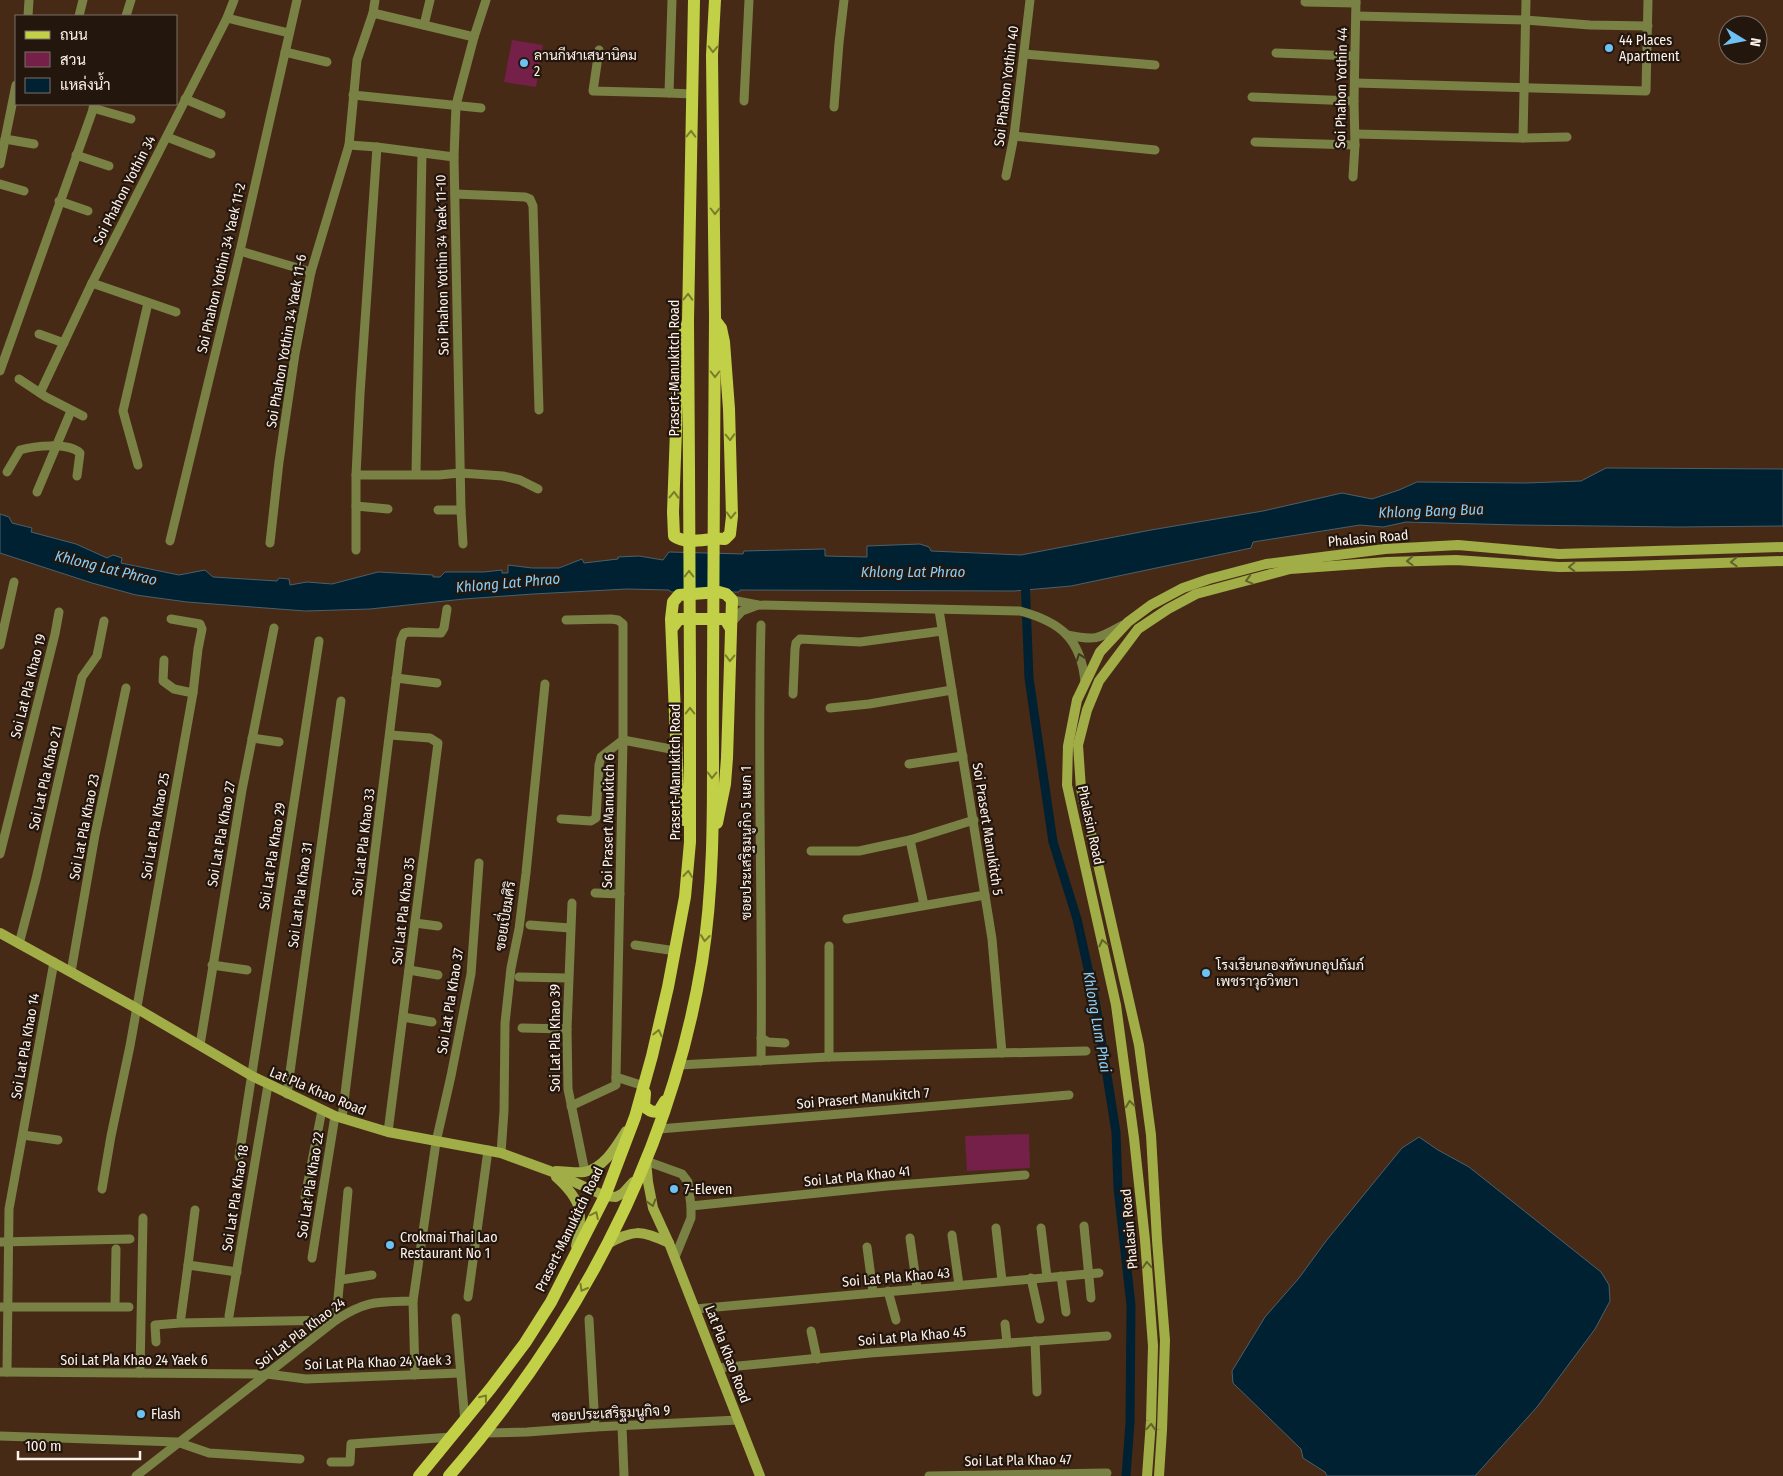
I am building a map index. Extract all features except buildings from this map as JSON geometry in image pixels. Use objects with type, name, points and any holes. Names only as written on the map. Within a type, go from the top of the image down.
[{"type":"main road","name":"Prasert-Manukitch Road","points":[[419,1476],[465,1422],[525,1343],[572,1262],[605,1196],[635,1117],[644,1086],[676,951],[685,897],[690,842],[688,321],[694,0]]},
{"type":"main road","points":[[448,1476],[486,1433],[522,1384],[560,1327],[606,1245],[644,1166],[659,1129],[678,1068],[702,962],[712,843],[715,320],[712,55],[715,0]]},
{"type":"main road","points":[[688,321],[679,348],[673,512],[674,536],[681,541],[725,539],[730,534],[732,516],[729,410],[724,342],[720,328],[715,320]]},
{"type":"main road","name":"Phalasin Road","points":[[1147,1476],[1151,1421],[1152,1346],[1145,1240],[1134,1138],[1116,1005],[1067,785],[1068,746],[1077,700],[1100,652],[1128,622],[1151,605],[1182,588],[1238,571],[1285,561],[1385,549],[1458,546],[1559,554],[1783,548]]},
{"type":"main road","points":[[1628,551],[1628,566]]},
{"type":"main road","name":"Phalasin Road","points":[[1159,1476],[1165,1340],[1151,1135],[1139,1045],[1081,789],[1078,745],[1087,710],[1099,681],[1138,629],[1168,609],[1196,594],[1290,569],[1387,562],[1456,560],[1559,567],[1783,561]]},
{"type":"main road","points":[[690,842],[683,817],[678,787],[672,628],[673,602],[679,596],[720,592],[726,594],[732,600],[727,758],[720,812],[712,843]]},
{"type":"main road","points":[[672,628],[679,619],[725,619],[731,626]]},
{"type":"main road","name":"Lat Pla Khao Road","points":[[0,933],[136,1008],[268,1085],[322,1110],[388,1132],[501,1152],[550,1171],[605,1196]]},
{"type":"main road","points":[[652,1056],[644,1102],[647,1110],[656,1112],[662,1109],[678,1068]]},
{"type":"main road","points":[[550,1171],[585,1172],[599,1166],[607,1158],[635,1117]]},
{"type":"main road","points":[[605,1196],[616,1196],[623,1193],[644,1166]]},
{"type":"main road","name":"Lat Pla Khao Road","points":[[644,1166],[653,1208],[669,1242],[760,1476]]},
{"type":"main road","points":[[550,1171],[570,1191],[578,1203],[581,1226],[572,1262]]},
{"type":"main road","points":[[606,1245],[634,1232],[669,1242]]},
{"type":"street","points":[[28,15],[29,0]]},
{"type":"street","points":[[79,15],[84,0]]},
{"type":"street","points":[[126,15],[131,0]]},
{"type":"street","name":"Soi Phahon Yothin 34","points":[[40,393],[92,283],[227,18],[234,0]]},
{"type":"street","name":"Soi Phahon Yothin 34 Yaek 11-2","points":[[170,541],[240,251],[297,0]]},
{"type":"street","name":"Soi Phahon Yothin 34 Yaek 11-6","points":[[270,543],[295,354],[310,272],[349,145],[357,60],[373,13],[375,0]]},
{"type":"street","points":[[424,25],[430,0]]},
{"type":"street","name":"Soi Phahon Yothin 34 Yaek 11-10","points":[[463,544],[454,157],[456,105],[486,0]]},
{"type":"street","points":[[669,93],[672,0]]},
{"type":"street","points":[[744,101],[749,0]]},
{"type":"street","points":[[834,107],[844,0]]},
{"type":"street","name":"Soi Phahon Yothin 40","points":[[1006,176],[1014,136],[1030,0]]},
{"type":"street","points":[[1523,138],[1526,0]]},
{"type":"street","points":[[1355,83],[1646,91],[1648,0]]},
{"type":"street","points":[[1306,2],[1356,1]]},
{"type":"street","name":"Soi Phahon Yothin 44","points":[[1353,177],[1356,1]]},
{"type":"street","points":[[373,13],[474,37]]},
{"type":"street","points":[[1356,16],[1525,20],[1590,25],[1648,26]]},
{"type":"street","points":[[227,18],[289,33]]},
{"type":"street","points":[[598,50],[593,91],[692,94]]},
{"type":"street","points":[[285,52],[327,62]]},
{"type":"street","points":[[1276,53],[1354,56]]},
{"type":"street","points":[[1024,54],[1155,65]]},
{"type":"street","points":[[0,164],[15,90]]},
{"type":"street","points":[[353,95],[481,108]]},
{"type":"street","points":[[1252,97],[1354,101]]},
{"type":"street","points":[[186,99],[220,114]]},
{"type":"street","points":[[0,371],[94,106],[131,119]]},
{"type":"street","points":[[1355,134],[1523,138],[1567,137]]},
{"type":"street","points":[[1014,136],[1155,150]]},
{"type":"street","points":[[167,137],[211,154]]},
{"type":"street","points":[[5,139],[34,144]]},
{"type":"street","points":[[1255,142],[1355,145]]},
{"type":"street","points":[[349,145],[454,157]]},
{"type":"street","points":[[356,550],[356,475],[360,394],[377,147]]},
{"type":"street","points":[[416,474],[422,153]]},
{"type":"street","points":[[76,155],[109,166]]},
{"type":"street","points":[[0,184],[24,191]]},
{"type":"street","points":[[455,194],[525,198],[530,199],[533,206],[539,410]]},
{"type":"street","points":[[59,201],[88,211]]},
{"type":"street","points":[[240,251],[310,272]]},
{"type":"street","points":[[92,283],[176,312]]},
{"type":"street","points":[[138,465],[122,411],[148,302]]},
{"type":"street","points":[[39,334],[64,342]]},
{"type":"street","points":[[19,379],[71,411],[83,416]]},
{"type":"street","points":[[37,492],[71,411]]},
{"type":"street","points":[[7,472],[20,450],[56,446],[77,450],[80,453],[77,476]]},
{"type":"street","points":[[356,475],[460,473],[502,476],[520,480],[538,489]]},
{"type":"street","points":[[356,506],[388,509]]},
{"type":"street","points":[[438,510],[461,510]]},
{"type":"street","points":[[0,645],[14,582]]},
{"type":"street","points":[[732,600],[758,605],[1005,610],[1028,614],[1044,620],[1067,635],[1080,653],[1085,682]]},
{"type":"street","points":[[731,626],[742,611],[758,605]]},
{"type":"street","name":"Soi Lat Pla Khao 33","points":[[339,1117],[401,640],[404,633],[409,632],[441,633],[444,628],[447,609]]},
{"type":"street","name":"Soi Prasert Manukitch 5","points":[[939,610],[995,956],[1002,1053]]},
{"type":"street","name":"Soi Lat Pla Khao 19","points":[[0,854],[56,634],[59,612]]},
{"type":"street","name":"Soi Lat Pla Khao 25","points":[[102,1189],[193,693],[202,629],[200,624],[171,619]]},
{"type":"street","name":"Soi Prasert Manukitch 6","points":[[566,620],[611,619],[618,620],[623,624],[624,740],[616,1076]]},
{"type":"street","name":"Soi Lat Pla Khao 21","points":[[19,944],[36,879],[82,677],[97,656],[104,621]]},
{"type":"street","points":[[1067,635],[1088,639],[1097,638],[1128,622]]},
{"type":"street","name":"ซอยประเสริฐมนูกิจ 5 แยก 1","points":[[761,625],[759,709],[761,1061]]},
{"type":"street","name":"Soi Lat Pla Khao 27","points":[[200,1045],[252,738],[274,628]]},
{"type":"street","points":[[793,694],[795,649],[796,643],[800,639],[860,642],[942,632]]},
{"type":"street","name":"Soi Lat Pla Khao 29","points":[[240,1157],[319,641]]},
{"type":"street","points":[[164,660],[163,681],[174,689],[193,693]]},
{"type":"street","points":[[396,678],[437,683]]},
{"type":"street","name":"ซอยเปี่ยมศิริ","points":[[501,1152],[504,1123],[507,1004],[526,873],[545,684]]},
{"type":"street","name":"Soi Lat Pla Khao 23","points":[[71,972],[95,835],[126,688]]},
{"type":"street","points":[[830,708],[869,704],[952,690]]},
{"type":"street","name":"Soi Lat Pla Khao 31","points":[[287,1094],[341,700]]},
{"type":"street","name":"Soi Lat Pla Khao 35","points":[[388,1132],[438,743],[430,738],[390,735]]},
{"type":"street","points":[[252,738],[279,742]]},
{"type":"street","points":[[561,819],[591,821],[596,818],[601,757],[624,740],[676,750]]},
{"type":"street","points":[[909,764],[963,756]]},
{"type":"street","points":[[811,851],[859,851],[910,840],[974,820]]},
{"type":"street","points":[[910,840],[924,905]]},
{"type":"street","name":"Soi Lat Pla Khao 37","points":[[436,1142],[451,1076],[470,974],[479,863]]},
{"type":"street","points":[[595,893],[620,894]]},
{"type":"street","points":[[847,919],[985,895]]},
{"type":"street","name":"Soi Lat Pla Khao 39","points":[[572,903],[568,978],[568,1089],[585,1172]]},
{"type":"street","points":[[415,923],[438,926]]},
{"type":"street","points":[[530,925],[570,928]]},
{"type":"street","points":[[635,945],[676,951]]},
{"type":"street","points":[[829,946],[829,1057]]},
{"type":"street","name":"Soi Lat Pla Khao 14","points":[[4,1372],[4,1242],[54,962]]},
{"type":"street","points":[[212,966],[247,970]]},
{"type":"street","points":[[409,970],[438,975]]},
{"type":"street","points":[[519,977],[568,978]]},
{"type":"street","points":[[403,1017],[432,1022]]},
{"type":"street","points":[[522,1028],[567,1029]]},
{"type":"street","points":[[761,1038],[768,1042],[785,1043]]},
{"type":"street","points":[[678,1068],[829,1057],[1086,1050]]},
{"type":"street","points":[[571,1106],[616,1085],[616,1076],[644,1086]]},
{"type":"street","name":"Soi Lat Pla Khao 18","points":[[229,1316],[268,1085]]},
{"type":"street","name":"Soi Prasert Manukitch 7","points":[[659,1129],[1069,1095]]},
{"type":"street","points":[[305,1197],[322,1110]]},
{"type":"street","name":"Soi Lat Pla Khao 22","points":[[312,1258],[339,1117]]},
{"type":"street","points":[[23,1135],[58,1140]]},
{"type":"street","points":[[415,1375],[413,1301],[436,1142]]},
{"type":"street","points":[[468,1297],[488,1150]]},
{"type":"street","points":[[644,1166],[682,1174],[686,1178],[691,1206],[688,1226],[675,1258]]},
{"type":"street","name":"Soi Lat Pla Khao 41","points":[[691,1206],[887,1186],[1025,1175]]},
{"type":"street","points":[[156,1342],[155,1325],[180,1322],[336,1320],[348,1191]]},
{"type":"street","points":[[181,1318],[195,1210]]},
{"type":"street","points":[[140,1374],[143,1218]]},
{"type":"street","points":[[1084,1226],[1094,1273],[1091,1298]]},
{"type":"street","points":[[996,1228],[1002,1281]]},
{"type":"street","points":[[1041,1228],[1047,1277]]},
{"type":"street","points":[[952,1235],[959,1285]]},
{"type":"street","points":[[910,1238],[916,1288]]},
{"type":"street","points":[[4,1242],[130,1239]]},
{"type":"street","points":[[866,1246],[873,1292]]},
{"type":"street","points":[[114,1306],[116,1249]]},
{"type":"street","points":[[188,1264],[237,1272]]},
{"type":"street","name":"Soi Lat Pla Khao 43","points":[[695,1309],[1094,1273]]},
{"type":"street","points":[[340,1280],[372,1275]]},
{"type":"street","points":[[1061,1276],[1066,1312]]},
{"type":"street","points":[[1031,1278],[1040,1318]]},
{"type":"street","points":[[888,1291],[896,1320]]},
{"type":"street","name":"Soi Lat Pla Khao 24","points":[[136,1476],[177,1442],[336,1320],[362,1305],[373,1302],[413,1301]]},
{"type":"street","points":[[4,1307],[129,1307]]},
{"type":"street","points":[[456,1318],[465,1422]]},
{"type":"street","points":[[589,1319],[595,1426]]},
{"type":"street","points":[[1005,1324],[1007,1343]]},
{"type":"street","points":[[811,1331],[817,1359]]},
{"type":"street","name":"Soi Lat Pla Khao 45","points":[[718,1368],[1108,1336]]},
{"type":"street","points":[[1035,1341],[1037,1392]]},
{"type":"street","name":"Soi Lat Pla Khao 24 Yaek 6","points":[[4,1372],[267,1374]]},
{"type":"street","name":"Soi Lat Pla Khao 24 Yaek 3","points":[[267,1374],[306,1379],[460,1373]]},
{"type":"street","name":"ซอยประเสริฐมนูกิจ 9","points":[[486,1433],[738,1420]]},
{"type":"street","points":[[622,1426],[624,1476]]},
{"type":"street","points":[[0,1436],[177,1442],[209,1453],[300,1459]]},
{"type":"street","points":[[331,1462],[350,1462],[351,1444],[452,1437]]},
{"type":"street","name":"Soi Lat Pla Khao 47","points":[[929,1476],[1107,1472]]},
{"type":"green space","name":"ลานกีฬาเสนานิคม 2","points":[[512,40],[543,45],[536,87],[504,82]]},
{"type":"green space","points":[[1029,1134],[1030,1168],[967,1171],[965,1136]]},
{"type":"water","points":[[1606,468],[1783,469],[1783,526],[1678,527],[1406,522],[1383,527],[1360,525],[1253,542],[1251,548],[1071,586],[1014,591],[740,590],[739,592],[671,592],[669,590],[627,589],[464,599],[370,609],[305,611],[187,602],[136,595],[92,583],[0,553],[0,514],[9,517],[12,523],[32,528],[31,532],[76,544],[107,558],[113,555],[122,558],[121,563],[179,575],[205,570],[213,577],[277,581],[279,578],[289,579],[290,585],[307,582],[332,584],[378,572],[440,577],[445,572],[502,570],[502,573],[508,573],[508,565],[532,568],[559,568],[582,559],[584,563],[618,559],[618,557],[639,556],[663,560],[669,552],[743,554],[744,551],[825,549],[825,556],[867,557],[867,546],[920,544],[929,547],[931,551],[1021,555],[1263,511],[1342,493],[1372,499],[1417,482],[1526,483],[1581,481]]},
{"type":"water","points":[[1419,1137],[1469,1167],[1601,1272],[1609,1285],[1610,1301],[1595,1329],[1537,1407],[1475,1476],[1327,1476],[1325,1472],[1303,1458],[1301,1449],[1233,1383],[1232,1371],[1265,1317],[1299,1278],[1326,1241],[1402,1148]]},
{"type":"waterway","name":"Khlong Lum Phai","points":[[1025,578],[1029,678],[1053,842],[1077,919],[1095,1000],[1116,1132],[1118,1188],[1131,1305],[1130,1423],[1126,1476]]},
{"type":"place","name":"44 Places Apartment","points":[[1609,48]]},
{"type":"place","name":"ลานกีฬาเสนานิคม 2","points":[[524,63]]},
{"type":"place","name":"โรงเรียนกองทัพบกอุปถัมภ์ เพชราวุธวิทยา","points":[[1206,973]]},
{"type":"place","name":"7-Eleven","points":[[674,1189]]},
{"type":"place","name":"Crokmai Thai Lao Restaurant No 1","points":[[390,1245]]},
{"type":"place","name":"Flash","points":[[141,1414]]},
{"type":"water label","name":"Khlong Bang Bua","points":[[1431,511]]},
{"type":"water label","name":"Khlong Lat Phrao","points":[[106,568]]},
{"type":"water label","name":"Khlong Lat Phrao","points":[[913,572]]},
{"type":"water label","name":"Khlong Lat Phrao","points":[[508,583]]}]
